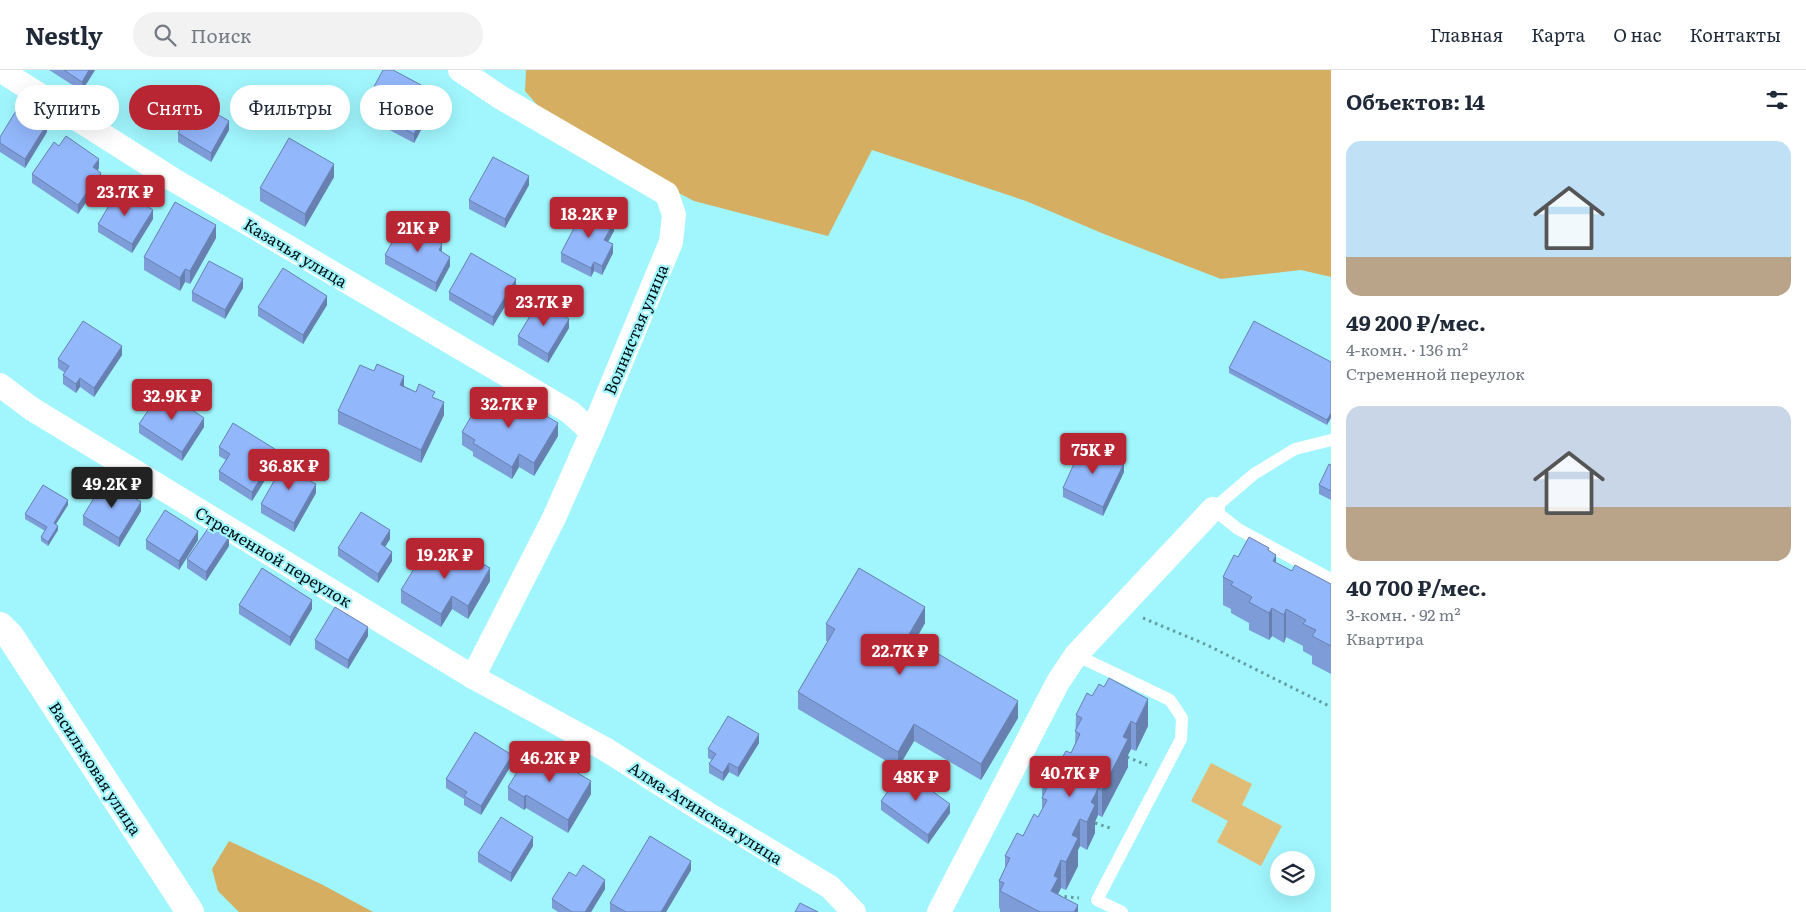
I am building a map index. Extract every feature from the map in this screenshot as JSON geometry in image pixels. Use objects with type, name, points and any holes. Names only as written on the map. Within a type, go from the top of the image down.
[{"type":"street","name":"Казачья улица","points":[[0,70],[172,179],[570,412],[592,432]]},
{"type":"street","name":"Волнистая улица","points":[[460,70],[500,97],[667,194],[674,215],[671,242],[592,432],[554,518],[473,677]]},
{"type":"street","name":"Стременной переулок","points":[[0,386],[32,409],[473,677]]},
{"type":"street","points":[[939,912],[1058,682],[1076,655],[1213,509]]},
{"type":"street","name":"Васильковая улица","points":[[3,635],[190,912]]},
{"type":"street","name":"Алма-Атинская улица","points":[[473,677],[605,749],[708,814],[830,887],[854,912]]},
{"type":"lane","points":[[1331,440],[1295,449],[1254,474],[1213,509],[1238,529],[1331,579]]},
{"type":"lane","points":[[1076,655],[1170,700],[1182,718],[1181,739],[1097,900],[1122,912]]},
{"type":"path","points":[[1119,608],[1207,645],[1331,707]]},
{"type":"shaded area","points":[[526,70],[1331,70],[1331,277],[1301,270],[1221,279],[1104,234],[1026,201],[872,150],[828,236],[694,201],[559,130],[525,91]]},
{"type":"shaded area","points":[[1211,763],[1252,784],[1242,805],[1282,826],[1261,866],[1217,842],[1228,821],[1191,801]]},
{"type":"shaded area","points":[[229,841],[321,884],[373,912],[239,912],[218,891],[212,869]]},
{"type":"building","points":[[64,70],[89,70],[82,82]]},
{"type":"building","points":[[383,70],[393,70],[421,85],[375,85]]},
{"type":"building","points":[[15,113],[15,130],[43,130],[25,159],[0,143],[0,137]]},
{"type":"building","points":[[220,116],[229,121],[211,153],[178,133],[180,130],[220,130]]},
{"type":"building","points":[[406,130],[416,130],[414,134]]},
{"type":"building","points":[[66,136],[99,159],[93,167],[101,173],[78,205],[32,174],[54,142],[59,146]]},
{"type":"building","points":[[289,138],[334,164],[305,214],[260,188]]},
{"type":"building","points":[[493,157],[529,176],[505,219],[469,200]]},
{"type":"building","points":[[119,189],[153,210],[132,244],[98,224]]},
{"type":"building","points":[[175,202],[216,225],[190,271],[185,269],[180,278],[144,257]]},
{"type":"building","points":[[585,207],[614,222],[604,240],[613,244],[602,266],[594,262],[591,268],[561,253]]},
{"type":"building","points":[[403,223],[442,244],[439,250],[450,257],[436,283],[385,255]]},
{"type":"building","points":[[471,253],[516,279],[493,317],[449,292]]},
{"type":"building","points":[[209,261],[243,279],[225,310],[192,292]]},
{"type":"building","points":[[283,268],[327,296],[303,335],[258,307]]},
{"type":"building","points":[[539,301],[569,319],[548,354],[518,336]]},
{"type":"building","points":[[83,321],[122,346],[94,388],[80,378],[76,384],[63,375],[69,366],[58,359]]},
{"type":"building","points":[[1254,321],[1331,362],[1331,413],[1327,420],[1229,368]]},
{"type":"building","points":[[377,364],[404,376],[400,385],[416,392],[419,384],[435,392],[432,397],[444,402],[421,450],[338,411],[360,365],[374,371]]},
{"type":"building","points":[[162,390],[204,418],[182,452],[139,424]]},
{"type":"building","points":[[485,393],[502,403],[508,393],[558,423],[534,463],[519,454],[512,467],[473,443],[475,440],[462,432]]},
{"type":"building","points":[[233,423],[278,451],[252,492],[219,471],[230,454],[219,447]]},
{"type":"building","points":[[1083,444],[1124,463],[1103,507],[1063,488]]},
{"type":"building","points":[[288,456],[305,465],[299,475],[316,484],[294,523],[261,504]]},
{"type":"building","points":[[1329,464],[1331,465],[1331,491],[1319,485]]},
{"type":"building","points":[[105,480],[141,502],[119,538],[83,516]]},
{"type":"building","points":[[43,485],[68,500],[54,523],[58,526],[48,542],[41,537],[47,527],[25,514]]},
{"type":"building","points":[[165,510],[198,531],[179,561],[146,540]]},
{"type":"building","points":[[361,512],[390,530],[381,544],[392,552],[378,574],[338,548]]},
{"type":"building","points":[[211,524],[229,537],[206,572],[187,559]]},
{"type":"building","points":[[1249,537],[1269,548],[1268,550],[1276,555],[1273,561],[1292,571],[1295,565],[1331,584],[1331,646],[1312,636],[1316,630],[1303,624],[1306,620],[1286,609],[1284,615],[1272,608],[1269,613],[1249,602],[1252,597],[1231,585],[1233,582],[1223,577],[1234,555],[1238,557]]},
{"type":"building","points":[[456,548],[490,568],[468,606],[452,596],[441,614],[401,590],[425,551],[447,564]]},
{"type":"building","points":[[262,568],[312,600],[290,637],[239,605]]},
{"type":"building","points":[[859,568],[925,607],[908,636],[1018,701],[981,764],[914,724],[898,752],[798,692],[835,629],[826,624]]},
{"type":"building","points":[[335,607],[368,627],[348,660],[315,640]]},
{"type":"building","points":[[1109,678],[1148,699],[1136,724],[1131,721],[1123,737],[1128,739],[1102,790],[1098,788],[1091,802],[1095,805],[1087,822],[1080,819],[1072,835],[1078,838],[1066,862],[1061,860],[1054,876],[1058,878],[1051,891],[1078,905],[1074,912],[1040,912],[1000,891],[1004,883],[999,881],[1010,858],[1005,856],[1017,833],[1023,836],[1034,814],[1038,817],[1047,800],[1042,798],[1048,786],[1042,783],[1054,761],[1059,763],[1066,751],[1071,753],[1080,734],[1075,731],[1082,718],[1076,715],[1087,693],[1092,696],[1099,684],[1104,687]]},
{"type":"building","points":[[728,716],[759,734],[738,768],[729,763],[723,773],[709,764],[716,754],[708,749]]},
{"type":"building","points":[[475,732],[512,755],[481,806],[464,796],[467,792],[446,779]]},
{"type":"building","points":[[533,746],[591,781],[568,820],[526,795],[524,797],[508,787]]},
{"type":"building","points":[[903,770],[950,804],[928,835],[881,801]]},
{"type":"building","points":[[501,817],[533,837],[511,873],[478,853]]},
{"type":"building","points":[[650,836],[691,861],[661,912],[626,912],[610,903]]},
{"type":"building","points":[[583,865],[605,880],[585,912],[572,912],[552,899],[569,872],[576,876]]},
{"type":"building","points":[[800,903],[818,912],[795,912]]}]
